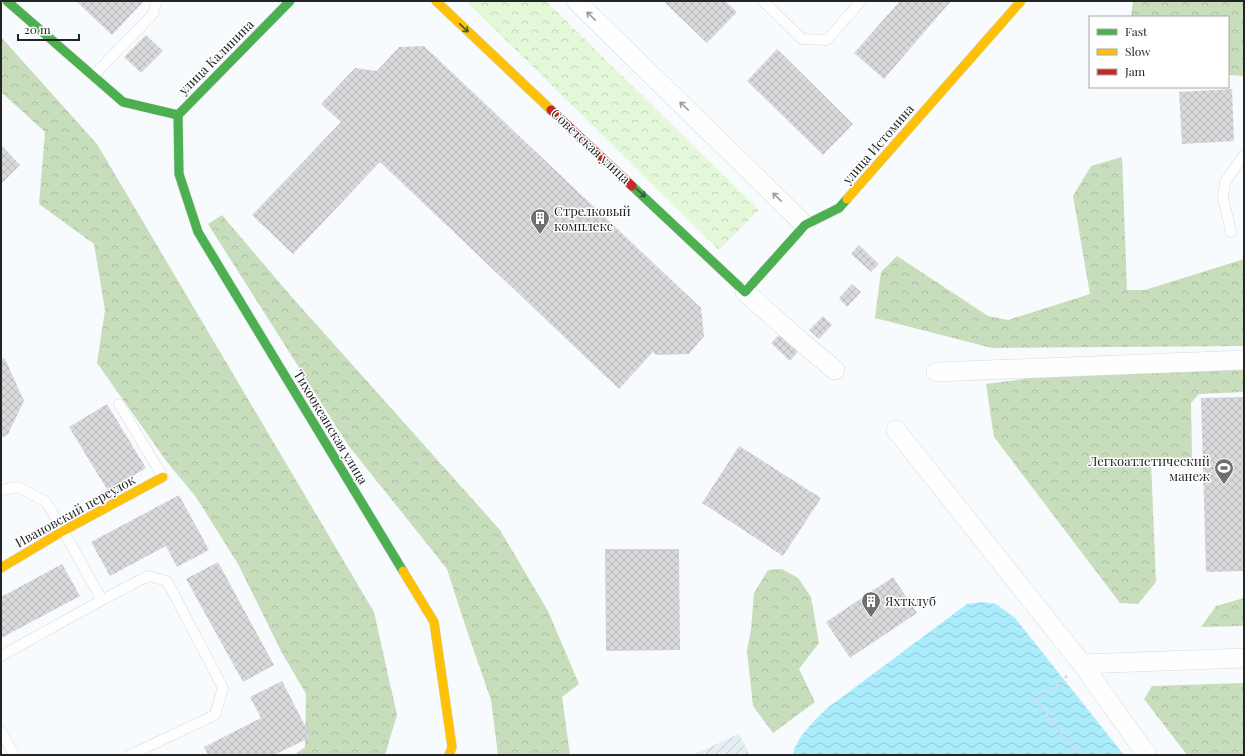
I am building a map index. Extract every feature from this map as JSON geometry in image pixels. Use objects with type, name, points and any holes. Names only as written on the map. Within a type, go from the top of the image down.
[{"type":"street","points":[[7,1],[123,102],[178,115]]},
{"type":"street","name":"улица Калинина","points":[[178,115],[290,1]]},
{"type":"street","name":"Советская улица","points":[[436,1],[745,292]]},
{"type":"street","points":[[576,1],[805,225]]},
{"type":"street","name":"улица Истомина","points":[[745,292],[805,225],[839,208],[1021,1]]},
{"type":"street","name":"Тихоокеанская улица","points":[[178,115],[179,174],[198,232],[434,622],[452,747],[449,755]]},
{"type":"street","points":[[745,292],[805,346],[835,370]]},
{"type":"street","points":[[936,372],[1244,360]]},
{"type":"street","points":[[896,430],[1082,664],[1147,755]]},
{"type":"street","name":"Ивановский переулок","points":[[1,568],[63,531],[163,477]]},
{"type":"street","points":[[1082,664],[1244,658]]},
{"type":"lane","points":[[93,76],[153,14],[158,1]]},
{"type":"lane","points":[[763,1],[802,39],[827,40],[861,1]]},
{"type":"lane","points":[[1232,232],[1223,198],[1225,182],[1244,155]]},
{"type":"lane","points":[[119,404],[163,477]]},
{"type":"lane","points":[[1,490],[18,487],[46,502],[102,600]]},
{"type":"lane","points":[[1,656],[148,576],[167,581],[223,688],[215,715],[130,755]]},
{"type":"lane","points":[[1,731],[14,755]]},
{"type":"path","points":[[1080,755],[1037,701],[1082,664]]},
{"type":"shaded area","points":[[739,734],[750,755],[692,755]]},
{"type":"green space","points":[[466,1],[546,1],[759,210],[719,250]]},
{"type":"green space","points":[[1133,1],[1244,1],[1244,76],[1229,75],[1229,16],[1131,16]]},
{"type":"green space","points":[[1,37],[97,144],[374,612],[397,715],[385,755],[294,755],[305,747],[306,694],[281,651],[238,564],[196,497],[167,462],[97,363],[105,310],[94,244],[39,204],[45,132],[1,92]]},
{"type":"green space","points":[[1122,157],[1127,290],[1145,290],[1244,259],[1244,346],[992,348],[875,318],[881,272],[897,256],[988,316],[1008,320],[1090,294],[1073,196],[1091,166]]},
{"type":"green space","points":[[222,215],[290,295],[500,530],[548,611],[579,684],[562,697],[570,755],[498,755],[491,700],[447,569],[348,445],[208,224]]},
{"type":"green space","points":[[1244,369],[1244,392],[1199,394],[1191,403],[1192,459],[1151,463],[1156,582],[1138,604],[1120,603],[994,437],[986,384],[1031,378]]},
{"type":"green space","points":[[782,569],[798,578],[811,597],[819,643],[799,669],[815,702],[773,733],[753,706],[747,650],[751,630],[754,593],[768,570]]},
{"type":"green space","points":[[1244,598],[1244,626],[1201,627],[1216,606]]},
{"type":"green space","points":[[1244,683],[1244,755],[1187,755],[1144,699],[1152,686]]},
{"type":"water","points":[[982,602],[996,604],[1015,618],[1124,755],[793,755],[801,736],[826,709],[967,604]]},
{"type":"building","points":[[76,1],[144,1],[112,35]]},
{"type":"building","points":[[663,1],[725,1],[737,12],[707,43]]},
{"type":"building","points":[[900,1],[951,1],[884,79],[854,53]]},
{"type":"building","points":[[146,35],[163,51],[141,73],[124,57]]},
{"type":"building","name":"Стрелковый комплекс","points":[[424,46],[701,308],[704,336],[689,354],[656,355],[653,352],[619,389],[380,162],[293,254],[252,215],[341,122],[321,104],[355,68],[377,71],[399,47]]},
{"type":"building","points":[[777,49],[853,124],[823,155],[747,81]]},
{"type":"building","points":[[1232,89],[1234,141],[1182,144],[1179,92]]},
{"type":"building","points":[[1,145],[20,165],[1,184]]},
{"type":"building","points":[[859,245],[879,264],[871,272],[851,254]]},
{"type":"building","points":[[852,284],[861,292],[847,307],[839,298]]},
{"type":"building","points":[[823,316],[832,325],[819,339],[809,330]]},
{"type":"building","points":[[779,335],[798,352],[790,361],[771,343]]},
{"type":"building","points":[[1,358],[5,359],[24,401],[8,434],[1,438]]},
{"type":"building","name":"Легкоатлетический манеж","points":[[1244,397],[1244,571],[1206,572],[1201,398]]},
{"type":"building","points":[[107,404],[146,468],[108,491],[69,427]]},
{"type":"building","points":[[739,446],[821,498],[783,556],[702,503]]},
{"type":"building","points":[[179,495],[209,550],[177,567],[166,546],[110,576],[91,542]]},
{"type":"building","points":[[605,549],[679,549],[680,650],[606,651]]},
{"type":"building","points":[[218,562],[274,665],[243,682],[186,579]]},
{"type":"building","points":[[62,564],[80,596],[1,638],[1,597]]},
{"type":"building","name":"Яхтклуб","points":[[893,577],[917,613],[850,658],[826,622]]},
{"type":"building","points":[[282,681],[311,737],[274,755],[208,755],[204,747],[261,718],[250,697]]},
{"type":"traffic: fast","points":[[7,1],[123,102],[178,115]]},
{"type":"traffic: fast","points":[[178,115],[290,1]]},
{"type":"traffic: fast","points":[[178,115],[179,174],[198,232],[403,571]]},
{"type":"traffic: fast","points":[[632,186],[745,292],[805,225],[839,208],[847,199]]},
{"type":"traffic: slow","points":[[436,1],[551,110]]},
{"type":"traffic: slow","points":[[847,199],[1021,1]]},
{"type":"traffic: slow","points":[[1,568],[63,531],[163,477]]},
{"type":"traffic: slow","points":[[403,571],[434,622],[452,747],[449,755]]},
{"type":"traffic: jam","points":[[551,110],[632,186]]},
{"type":"place","name":"Стрелковый комплекс","points":[[540,235]]},
{"type":"place","name":"Легкоатлетический манеж","points":[[1224,485]]},
{"type":"place","name":"Яхтклуб","points":[[871,618]]}]
